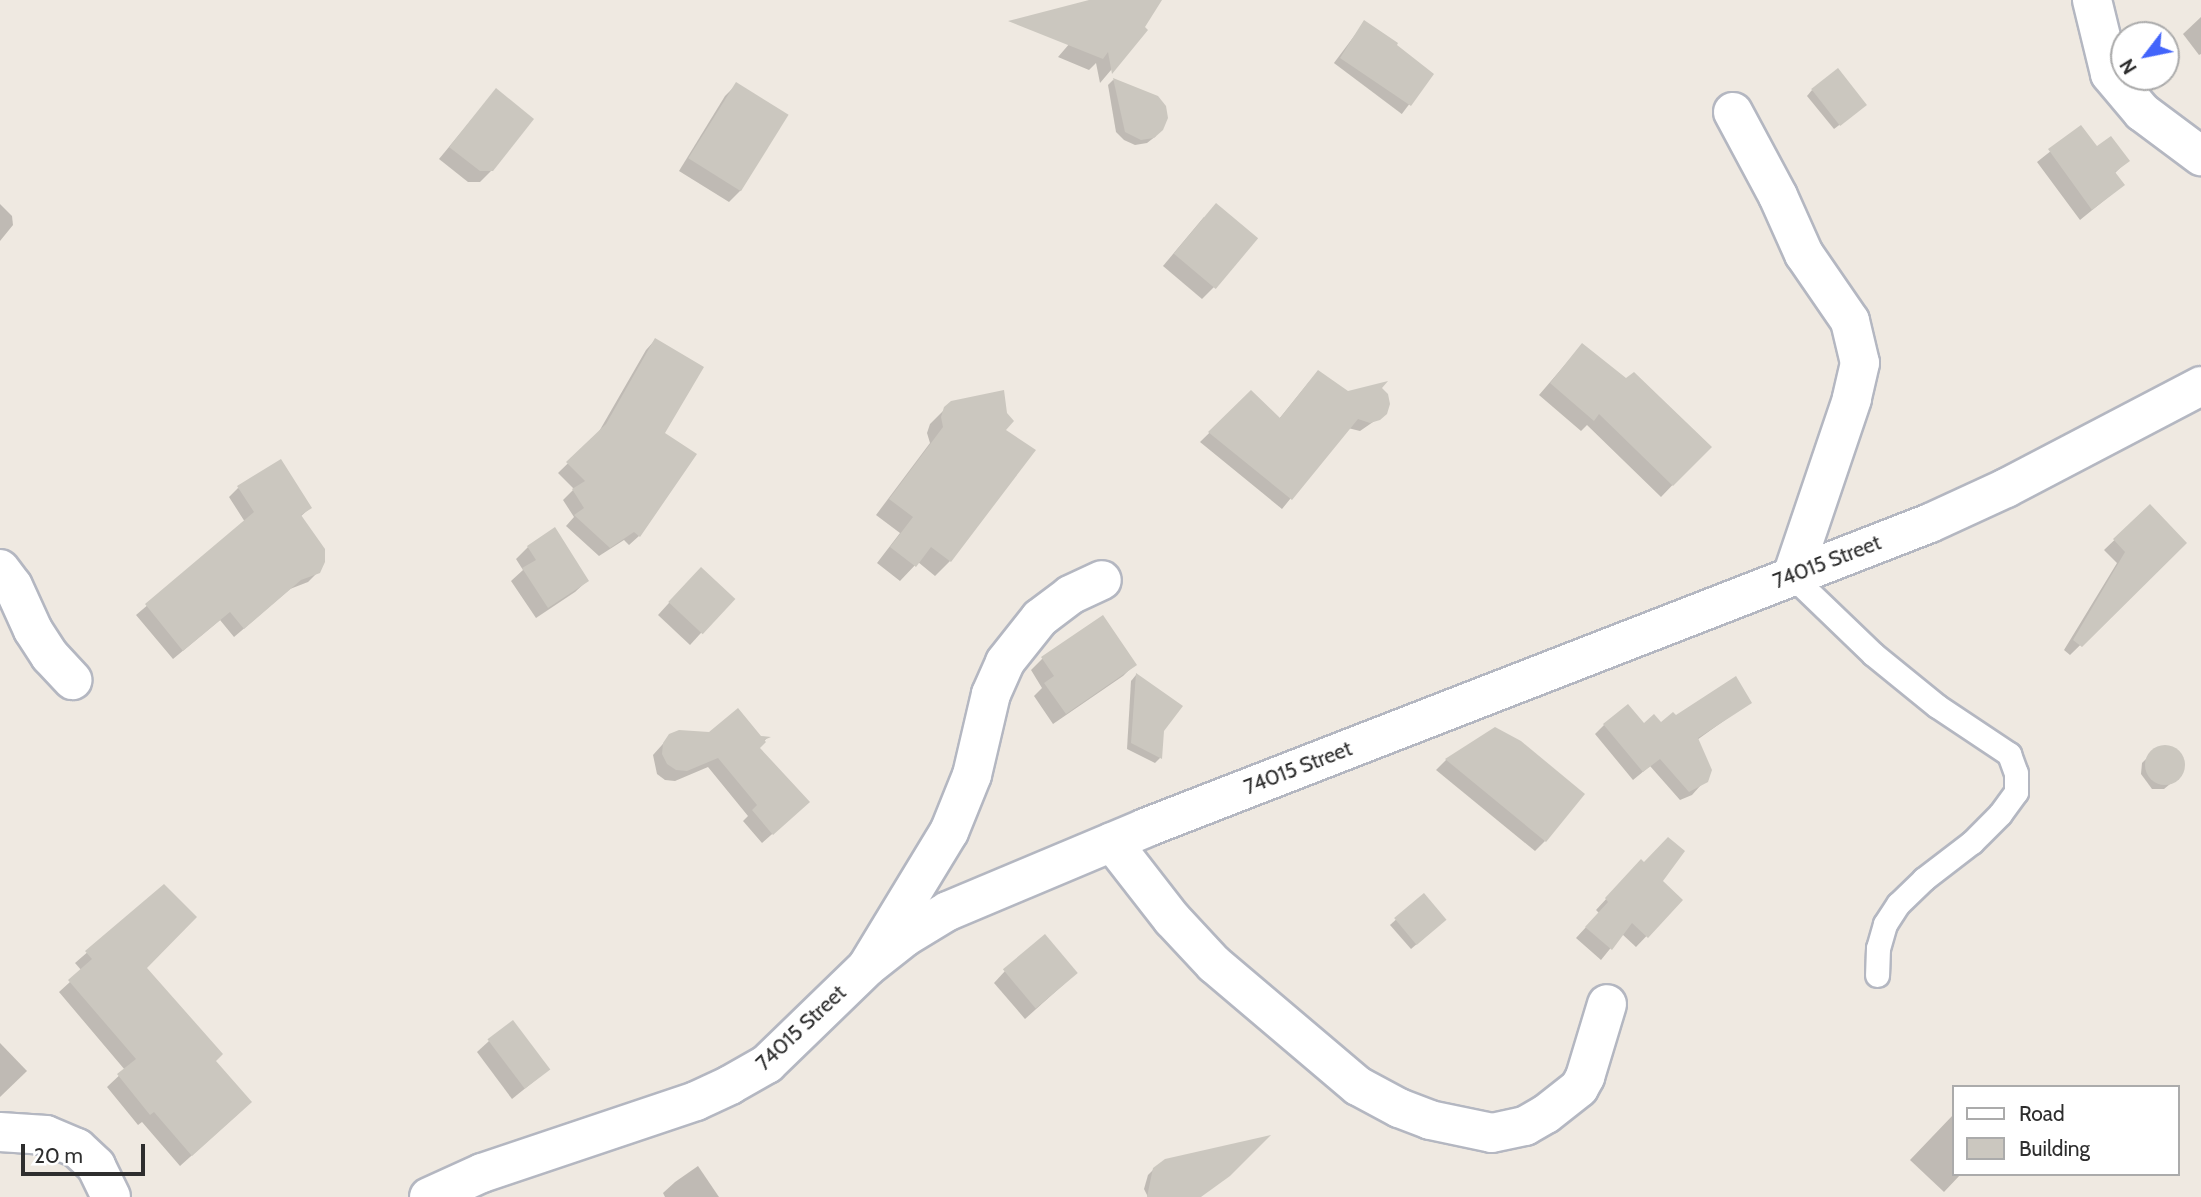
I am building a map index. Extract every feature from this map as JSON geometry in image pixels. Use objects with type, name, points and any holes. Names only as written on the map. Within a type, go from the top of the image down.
[{"type":"street","points":[[2092,0],[2110,74],[2142,112],[2201,156]]},
{"type":"street","points":[[1733,112],[1804,254],[1850,321],[1860,363],[1853,399],[1792,576]]},
{"type":"street","name":"74015 Street","points":[[429,1197],[482,1173],[696,1101],[730,1085],[767,1064],[867,967],[948,911],[1112,842],[1919,527],[2006,488],[2201,386]]},
{"type":"street","points":[[0,569],[13,586],[33,630],[50,656],[72,680]]},
{"type":"street","points":[[867,967],[949,832],[972,775],[990,694],[1005,662],[1040,618],[1070,595],[1102,580]]},
{"type":"street","points":[[1112,842],[1172,919],[1214,964],[1358,1086],[1399,1108],[1430,1120],[1492,1133],[1518,1129],[1546,1114],[1579,1088],[1586,1077],[1607,1004]]},
{"type":"street","points":[[0,1132],[46,1135],[77,1148],[96,1166],[111,1197]]},
{"type":"lane","points":[[1792,576],[1873,654],[1937,706],[2009,754],[2017,773],[2016,792],[2000,814],[1972,842],[1923,878],[1898,904],[1885,924],[1878,948],[1877,975]]},
{"type":"building","points":[[1089,0],[1162,0],[1145,27],[1148,30],[1112,74],[1108,52],[1103,59],[1008,21]]},
{"type":"building","points":[[1364,20],[1398,43],[1397,45],[1434,74],[1411,106],[1340,58]]},
{"type":"building","points":[[1838,68],[1867,105],[1840,126],[1811,89]]},
{"type":"building","points":[[1113,78],[1158,96],[1166,106],[1168,118],[1163,130],[1154,138],[1141,140],[1125,132]]},
{"type":"building","points":[[736,82],[789,115],[741,191],[688,158]]},
{"type":"building","points":[[496,88],[534,119],[493,171],[480,171],[449,147]]},
{"type":"building","points":[[2081,125],[2097,146],[2111,136],[2130,161],[2115,172],[2125,185],[2092,210],[2048,149]]},
{"type":"building","points":[[1216,203],[1258,238],[1216,289],[1174,254]]},
{"type":"building","points":[[655,338],[704,367],[665,433],[697,454],[640,537],[634,532],[610,548],[574,515],[584,508],[572,489],[585,481],[566,462],[606,424]]},
{"type":"building","points":[[1582,343],[1626,378],[1634,372],[1712,447],[1673,486],[1599,414],[1594,421],[1550,383]]},
{"type":"building","points":[[1318,370],[1348,391],[1388,381],[1382,388],[1388,394],[1390,404],[1387,414],[1380,420],[1370,423],[1358,419],[1292,500],[1208,432],[1251,390],[1280,418]]},
{"type":"building","points":[[1004,390],[1007,413],[1014,421],[1006,430],[1036,450],[951,562],[931,547],[916,567],[890,547],[913,517],[889,499],[943,427],[941,417],[944,407],[951,401]]},
{"type":"building","points":[[281,459],[312,508],[301,515],[325,549],[325,562],[320,573],[301,580],[244,629],[230,612],[183,651],[145,604],[254,512],[237,486]]},
{"type":"building","points":[[2150,504],[2187,543],[2082,647],[2073,640],[2125,552],[2113,539]]},
{"type":"building","points":[[555,527],[589,581],[548,608],[522,568],[536,560],[527,546]]},
{"type":"building","points":[[701,567],[735,599],[703,634],[668,602]]},
{"type":"building","points":[[1103,615],[1137,665],[1066,714],[1044,683],[1054,676],[1041,657]]},
{"type":"building","points":[[1136,673],[1183,706],[1164,731],[1162,759],[1131,743]]},
{"type":"building","points":[[1736,676],[1752,703],[1698,738],[1712,770],[1708,782],[1689,792],[1660,759],[1643,772],[1603,724],[1628,704],[1644,723],[1654,714],[1661,722],[1673,712],[1676,715]]},
{"type":"building","points":[[738,708],[761,736],[771,737],[764,740],[766,742],[760,748],[810,802],[773,835],[752,810],[757,805],[718,758],[687,771],[676,770],[667,764],[662,754],[663,743],[669,734],[679,730],[709,732]]},
{"type":"building","points":[[1495,727],[1521,741],[1585,794],[1546,842],[1445,759]]},
{"type":"building","points":[[2165,745],[2179,751],[2185,765],[2179,779],[2165,785],[2151,779],[2145,765],[2151,751]]},
{"type":"building","points":[[1668,837],[1685,851],[1663,881],[1683,900],[1648,938],[1632,923],[1612,950],[1585,927],[1608,902],[1605,898],[1641,859],[1644,862]]},
{"type":"building","points":[[164,884],[197,917],[147,968],[223,1054],[216,1061],[252,1102],[192,1156],[154,1112],[150,1115],[117,1074],[136,1059],[68,980],[92,959],[85,951]]},
{"type":"building","points":[[1424,893],[1446,920],[1417,945],[1394,918]]},
{"type":"building","points":[[1045,934],[1078,973],[1036,1008],[1003,969]]},
{"type":"building","points":[[513,1020],[550,1070],[525,1089],[487,1039]]},
{"type":"building","points":[[1271,1135],[1230,1176],[1201,1197],[1147,1197],[1153,1168],[1165,1159]]}]
